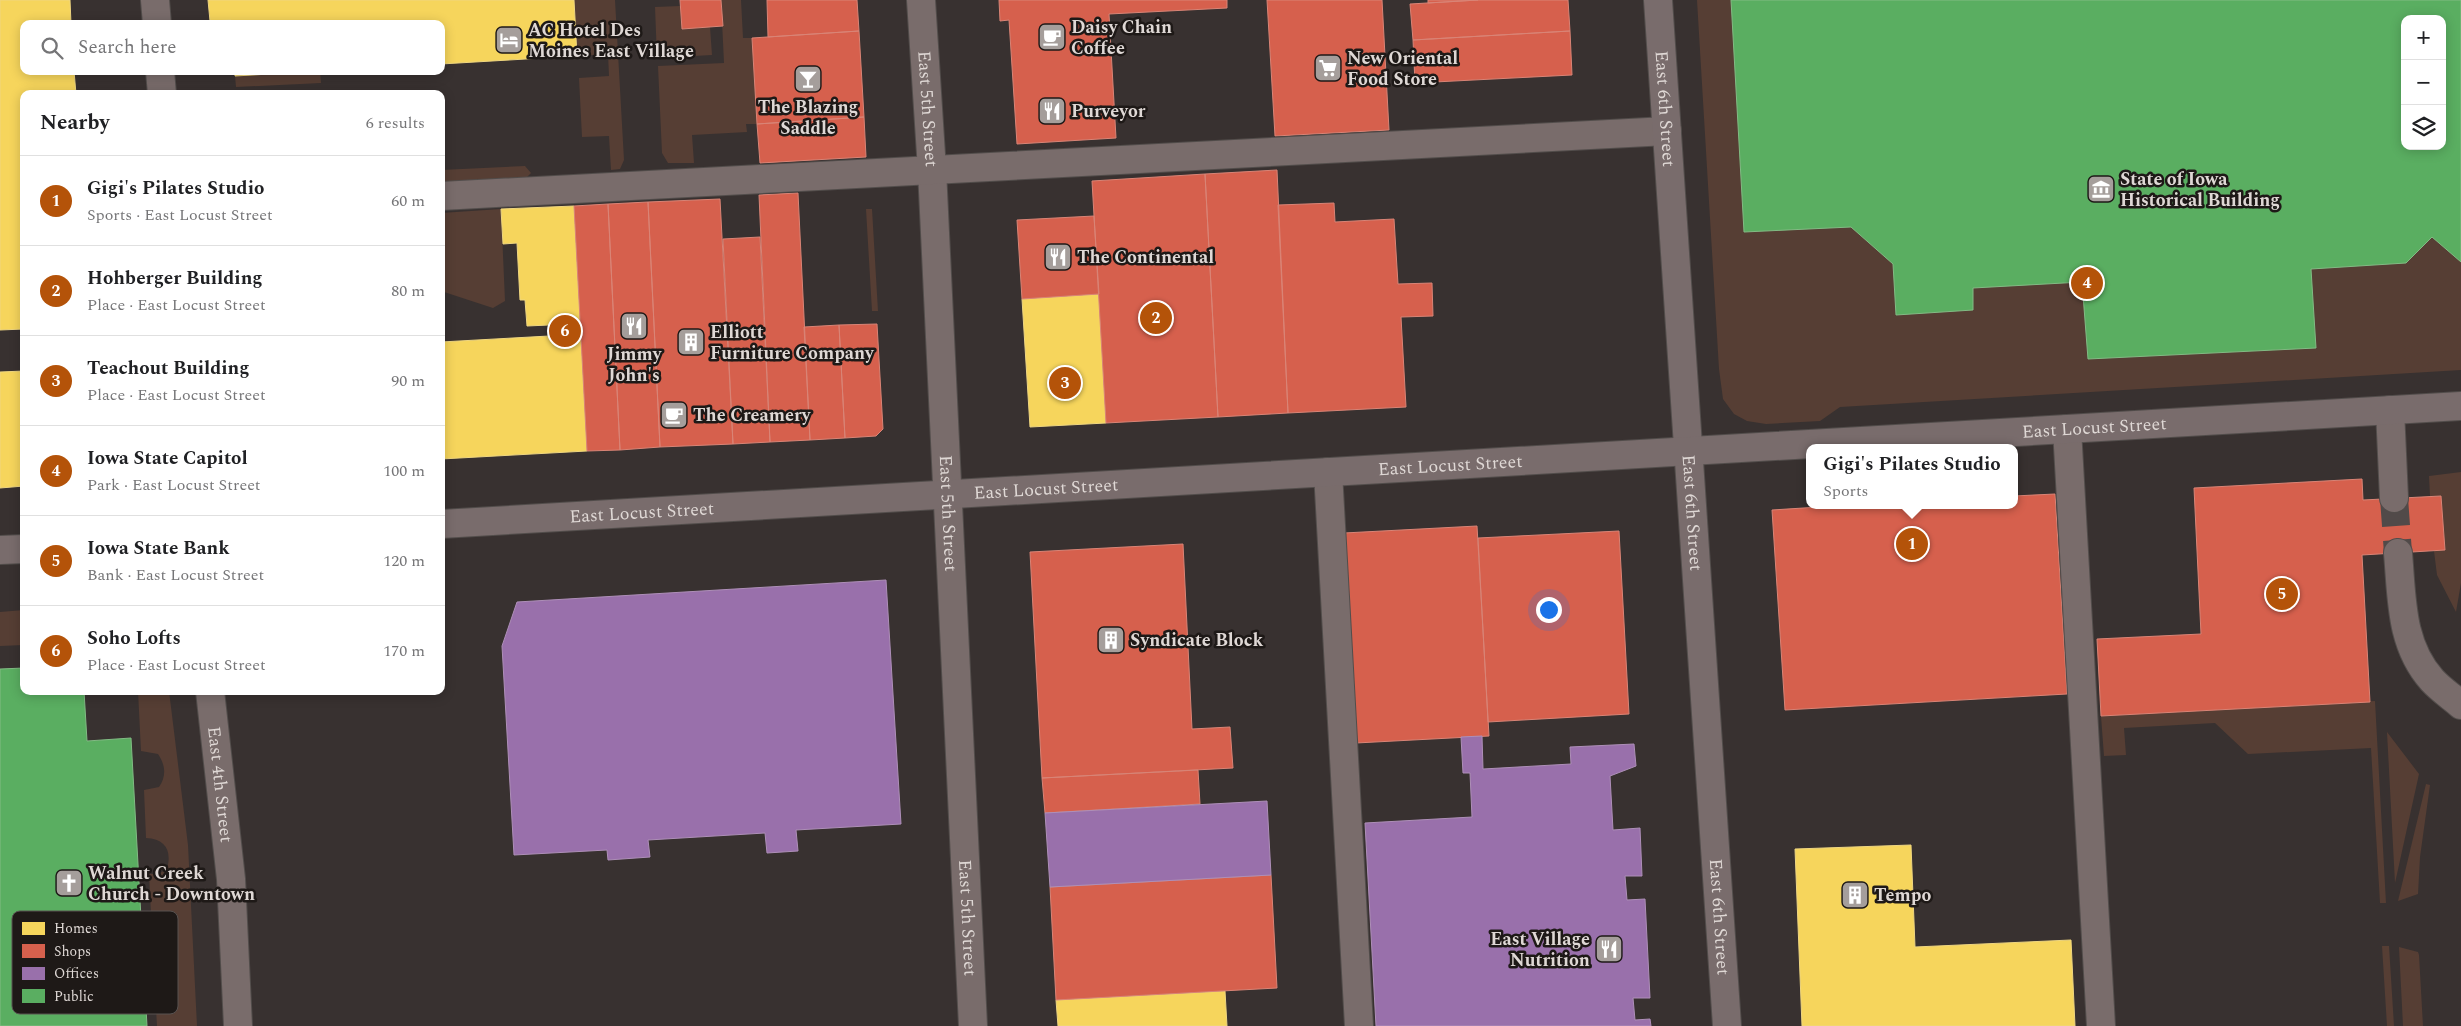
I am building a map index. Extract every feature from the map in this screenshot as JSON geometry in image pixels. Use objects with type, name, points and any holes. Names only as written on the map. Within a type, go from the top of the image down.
[{"type":"main road","name":"East 6th Street","points":[[1658,0],[1727,1026]]},
{"type":"main road","name":"East Locust Street","points":[[1820,444],[2461,406]]},
{"type":"main road","name":"East Locust Street","points":[[445,524],[1806,445]]},
{"type":"main road","points":[[0,550],[20,549]]},
{"type":"street","points":[[155,0],[157,20]]},
{"type":"street","name":"East 5th Street","points":[[921,0],[932,170],[973,1026]]},
{"type":"street","points":[[160,75],[162,90]]},
{"type":"street","points":[[445,196],[1667,131]]},
{"type":"street","points":[[2390,410],[2394,498]]},
{"type":"street","points":[[2067,429],[2101,1026]]},
{"type":"street","points":[[1328,472],[1359,1026]]},
{"type":"street","points":[[2398,553],[2404,624],[2413,653],[2432,680],[2461,705]]},
{"type":"street","name":"East 4th Street","points":[[210,695],[231,879],[238,1026]]},
{"type":"shaded area","points":[[574,0],[615,0],[624,160],[620,169],[611,170],[609,136],[582,137],[579,78],[609,76],[608,54],[577,56]]},
{"type":"shaded area","points":[[721,0],[741,0],[743,38],[752,38],[757,124],[746,124],[747,132],[692,135],[694,163],[668,163],[662,153],[658,66],[724,63]]},
{"type":"shaded area","name":"State of Iowa Historical Building","points":[[1697,0],[2461,0],[2461,370],[1840,407],[1820,421],[1766,424],[1747,421],[1734,414],[1723,399],[1719,369]]},
{"type":"shaded area","points":[[680,6],[683,29],[710,27],[712,55],[657,58],[655,7]]},
{"type":"shaded area","points":[[320,75],[321,83],[236,87],[235,76]]},
{"type":"shaded area","points":[[525,166],[531,173],[525,179],[445,184],[445,170]]},
{"type":"shaded area","points":[[501,209],[505,301],[493,308],[445,292],[445,213]]},
{"type":"shaded area","points":[[866,209],[872,209],[878,311],[872,311]]},
{"type":"shaded area","points":[[2461,472],[2461,583],[2456,612],[2437,575],[2434,551],[2445,550],[2441,496],[2430,496],[2429,476]]},
{"type":"shaded area","points":[[20,610],[20,645],[0,646],[0,612]]},
{"type":"shaded area","points":[[138,695],[169,695],[188,845],[197,1026],[157,1026],[156,1014],[178,1014],[178,911],[151,911],[149,874],[158,874],[167,869],[169,857],[163,844],[146,838],[144,790],[159,787],[162,783],[164,770],[158,754],[141,751]]},
{"type":"shaded area","points":[[2375,701],[2386,903],[2380,903],[2371,748],[2248,754],[2215,723],[2124,728],[2126,755],[2104,756],[2101,716]]},
{"type":"shaded area","points":[[2387,732],[2419,774],[2395,883]]},
{"type":"shaded area","points":[[2426,784],[2430,785],[2420,857],[2418,894],[2398,901]]},
{"type":"shaded area","points":[[2382,946],[2389,946],[2394,1026],[2387,1026]]},
{"type":"shaded area","points":[[2399,947],[2418,952],[2419,955],[2423,1026],[2403,1026]]},
{"type":"building: Homes","points":[[0,0],[70,0],[71,20],[20,20],[20,75],[74,75],[76,90],[20,90],[20,329],[0,330]]},
{"type":"building: Homes","name":"AC Hotel Des Moines East Village","points":[[208,0],[574,0],[577,56],[445,64],[445,20],[210,20]]},
{"type":"building: Homes","points":[[574,206],[587,451],[445,459],[445,342],[549,336],[549,325],[527,326],[525,300],[520,300],[517,243],[503,244],[501,209]]},
{"type":"building: Homes","points":[[1099,294],[1106,423],[1030,427],[1022,299]]},
{"type":"building: Homes","points":[[20,371],[20,486],[0,488],[0,372]]},
{"type":"building: Homes","name":"Tempo","points":[[1911,845],[1915,947],[2071,940],[2075,1026],[1802,1026],[1795,849]]},
{"type":"building: Homes","points":[[1225,991],[1227,1026],[1058,1026],[1056,1000]]},
{"type":"building: Shops","points":[[680,0],[721,0],[723,26],[682,29]]},
{"type":"building: Shops","points":[[767,0],[857,0],[859,31],[768,37]]},
{"type":"building: Shops","points":[[999,0],[1227,0],[1227,8],[1109,14],[1116,138],[1017,144],[1009,20],[1000,21]]},
{"type":"building: Shops","name":"New Oriental Food Store","points":[[1267,0],[1382,0],[1389,130],[1275,136]]},
{"type":"building: Shops","points":[[1428,0],[1478,0],[1428,3]]},
{"type":"building: Shops","points":[[1478,0],[1568,0],[1570,31],[1413,40],[1410,4]]},
{"type":"building: Shops","name":"The Blazing Saddle","points":[[859,31],[864,117],[757,124],[752,38]]},
{"type":"building: Shops","points":[[1570,31],[1572,75],[1415,83],[1413,40]]},
{"type":"building: Shops","points":[[864,117],[866,157],[760,163],[757,124]]},
{"type":"building: Shops","points":[[1277,170],[1288,413],[1218,417],[1205,174]]},
{"type":"building: Shops","points":[[1205,174],[1218,417],[1106,423],[1092,181]]},
{"type":"building: Shops","points":[[798,193],[810,440],[770,442],[759,195]]},
{"type":"building: Shops","name":"Elliott Furniture Company","points":[[720,199],[733,444],[660,447],[648,202]]},
{"type":"building: Shops","name":"Jimmy John's","points":[[648,202],[660,447],[620,450],[608,204]]},
{"type":"building: Shops","points":[[1334,203],[1335,222],[1394,219],[1398,284],[1432,283],[1433,316],[1401,317],[1406,407],[1288,413],[1278,205]]},
{"type":"building: Shops","points":[[608,204],[620,450],[587,451],[574,206]]},
{"type":"building: Shops","name":"The Continental","points":[[1094,216],[1099,294],[1022,299],[1017,220]]},
{"type":"building: Shops","points":[[760,237],[770,442],[733,444],[723,239]]},
{"type":"building: Shops","points":[[877,324],[883,429],[876,436],[845,438],[839,325]]},
{"type":"building: Shops","points":[[839,325],[845,438],[810,440],[804,327]]},
{"type":"building: Shops","points":[[2362,479],[2363,500],[2441,496],[2445,550],[2362,555],[2370,702],[2101,716],[2097,639],[2201,634],[2194,488]]},
{"type":"building: Shops","points":[[2055,494],[2067,694],[1785,710],[1772,510],[1806,508],[2018,509],[2018,496]]},
{"type":"building: Shops","points":[[1477,526],[1489,736],[1356,743],[1344,533]]},
{"type":"building: Shops","points":[[1619,531],[1629,714],[1488,722],[1478,538]]},
{"type":"building: Shops","name":"Syndicate Block","points":[[1183,544],[1192,729],[1230,727],[1233,768],[1042,778],[1030,552]]},
{"type":"building: Shops","points":[[1198,770],[1200,804],[1045,813],[1042,778]]},
{"type":"building: Shops","points":[[1271,875],[1277,988],[1056,1000],[1050,887]]},
{"type":"building: Offices","points":[[886,580],[901,824],[796,830],[798,851],[767,853],[765,833],[648,840],[650,857],[608,860],[607,850],[514,855],[502,646],[517,602]]},
{"type":"building: Offices","points":[[1482,736],[1483,769],[1571,764],[1570,747],[1634,744],[1636,766],[1610,776],[1613,830],[1640,828],[1642,876],[1625,876],[1627,900],[1645,899],[1650,998],[1633,998],[1635,1020],[1650,1019],[1651,1026],[1376,1026],[1365,823],[1472,817],[1470,773],[1463,773],[1461,737]]},
{"type":"building: Offices","points":[[1267,801],[1271,875],[1050,887],[1045,813]]},
{"type":"building: Public","name":"State of Iowa Historical Building","points":[[1731,0],[2461,0],[2461,262],[2432,237],[2406,263],[2311,269],[2316,348],[2088,359],[2082,282],[1973,288],[1973,310],[1896,315],[1893,264],[1851,227],[1744,232]]},
{"type":"building: Public","name":"Walnut Creek Church - Downtown","points":[[20,668],[20,695],[84,695],[87,741],[131,738],[141,911],[12,911],[12,1014],[146,1014],[147,1026],[0,1026],[0,669]]},
{"type":"tunnel","points":[[2394,498],[2398,553]]},
{"type":"place","name":"Daisy Chain Coffee","points":[[1052,37]]},
{"type":"place","name":"AC Hotel Des Moines East Village","points":[[509,40]]},
{"type":"place","name":"New Oriental Food Store","points":[[1328,68]]},
{"type":"place","name":"The Blazing Saddle","points":[[808,79]]},
{"type":"place","name":"Purveyor","points":[[1052,111]]},
{"type":"place","name":"State of Iowa Historical Building","points":[[2101,189]]},
{"type":"place","name":"The Continental","points":[[1058,257]]},
{"type":"place","name":"Iowa State Capitol","points":[[2087,283]]},
{"type":"place","name":"Hohberger Building","points":[[1156,318]]},
{"type":"place","name":"Jimmy John's","points":[[634,326]]},
{"type":"place","name":"Soho Lofts","points":[[565,331]]},
{"type":"place","name":"Elliott Furniture Company","points":[[691,342]]},
{"type":"place","name":"Teachout Building","points":[[1065,383]]},
{"type":"place","name":"The Creamery","points":[[674,415]]},
{"type":"place","name":"Gigi's Pilates Studio","points":[[1912,544]]},
{"type":"place","name":"Iowa State Bank","points":[[2282,594]]},
{"type":"place","name":"Syndicate Block","points":[[1111,640]]},
{"type":"place","name":"Walnut Creek Church - Downtown","points":[[69,883]]},
{"type":"place","name":"Tempo","points":[[1855,895]]},
{"type":"place","name":"East Village Nutrition","points":[[1609,949]]}]
